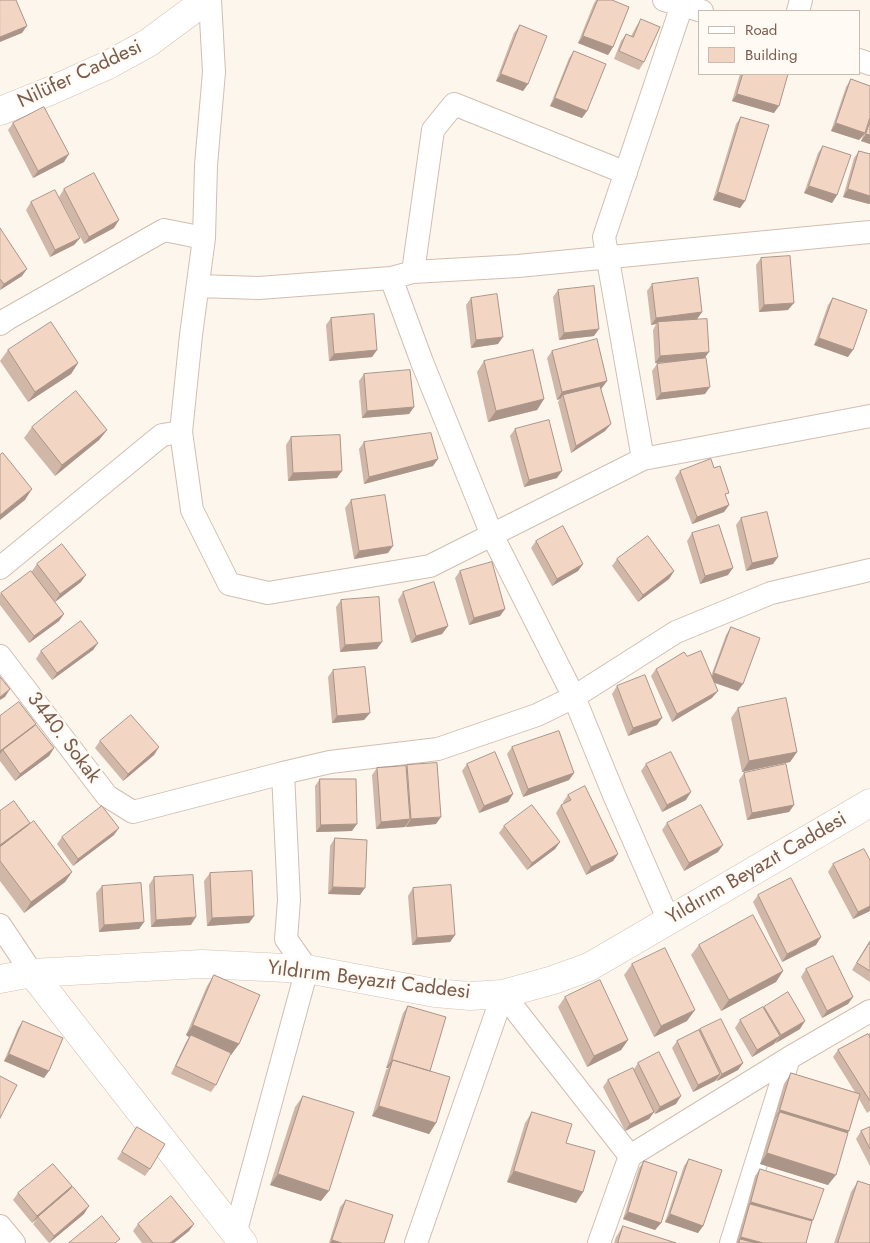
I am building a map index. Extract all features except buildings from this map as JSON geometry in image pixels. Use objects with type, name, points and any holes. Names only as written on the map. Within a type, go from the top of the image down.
[{"type":"main road","name":"Nilüfer Caddesi","points":[[0,111],[50,92],[108,65],[148,43],[206,0]]},
{"type":"main road","name":"Yıldırım Beyazıt Caddesi","points":[[2,982],[32,973],[202,964],[307,969],[435,993],[470,996],[503,994],[553,980],[589,967],[870,803]]},
{"type":"main road","points":[[32,973],[239,1238]]},
{"type":"street","points":[[210,0],[214,72],[206,166],[204,238],[182,432],[192,510],[229,584],[268,593],[430,566],[643,459],[870,416]]},
{"type":"street","points":[[643,459],[604,237],[683,5]]},
{"type":"street","points":[[414,272],[433,130],[454,104],[626,173]]},
{"type":"street","points":[[0,324],[7,318],[164,230],[204,238]]},
{"type":"street","points":[[198,286],[259,288],[391,278],[414,272],[518,266],[870,232]]},
{"type":"street","points":[[391,278],[422,362],[492,535],[574,696],[669,921]]},
{"type":"street","points":[[0,568],[162,435],[182,432]]},
{"type":"street","points":[[239,1238],[307,969],[286,939],[289,900],[283,773],[330,762],[438,749],[537,715],[574,696],[676,632],[771,593],[870,570]]},
{"type":"street","name":"3440. Sokak","points":[[0,656],[107,796],[134,812],[283,773]]},
{"type":"street","points":[[0,925],[32,973]]},
{"type":"street","points":[[503,994],[630,1156]]},
{"type":"street","points":[[416,1243],[503,994]]},
{"type":"street","points":[[599,1243],[630,1156],[789,1058],[870,1011]]},
{"type":"street","points":[[731,1243],[789,1058]]},
{"type":"street","points":[[0,1226],[14,1243]]}]
